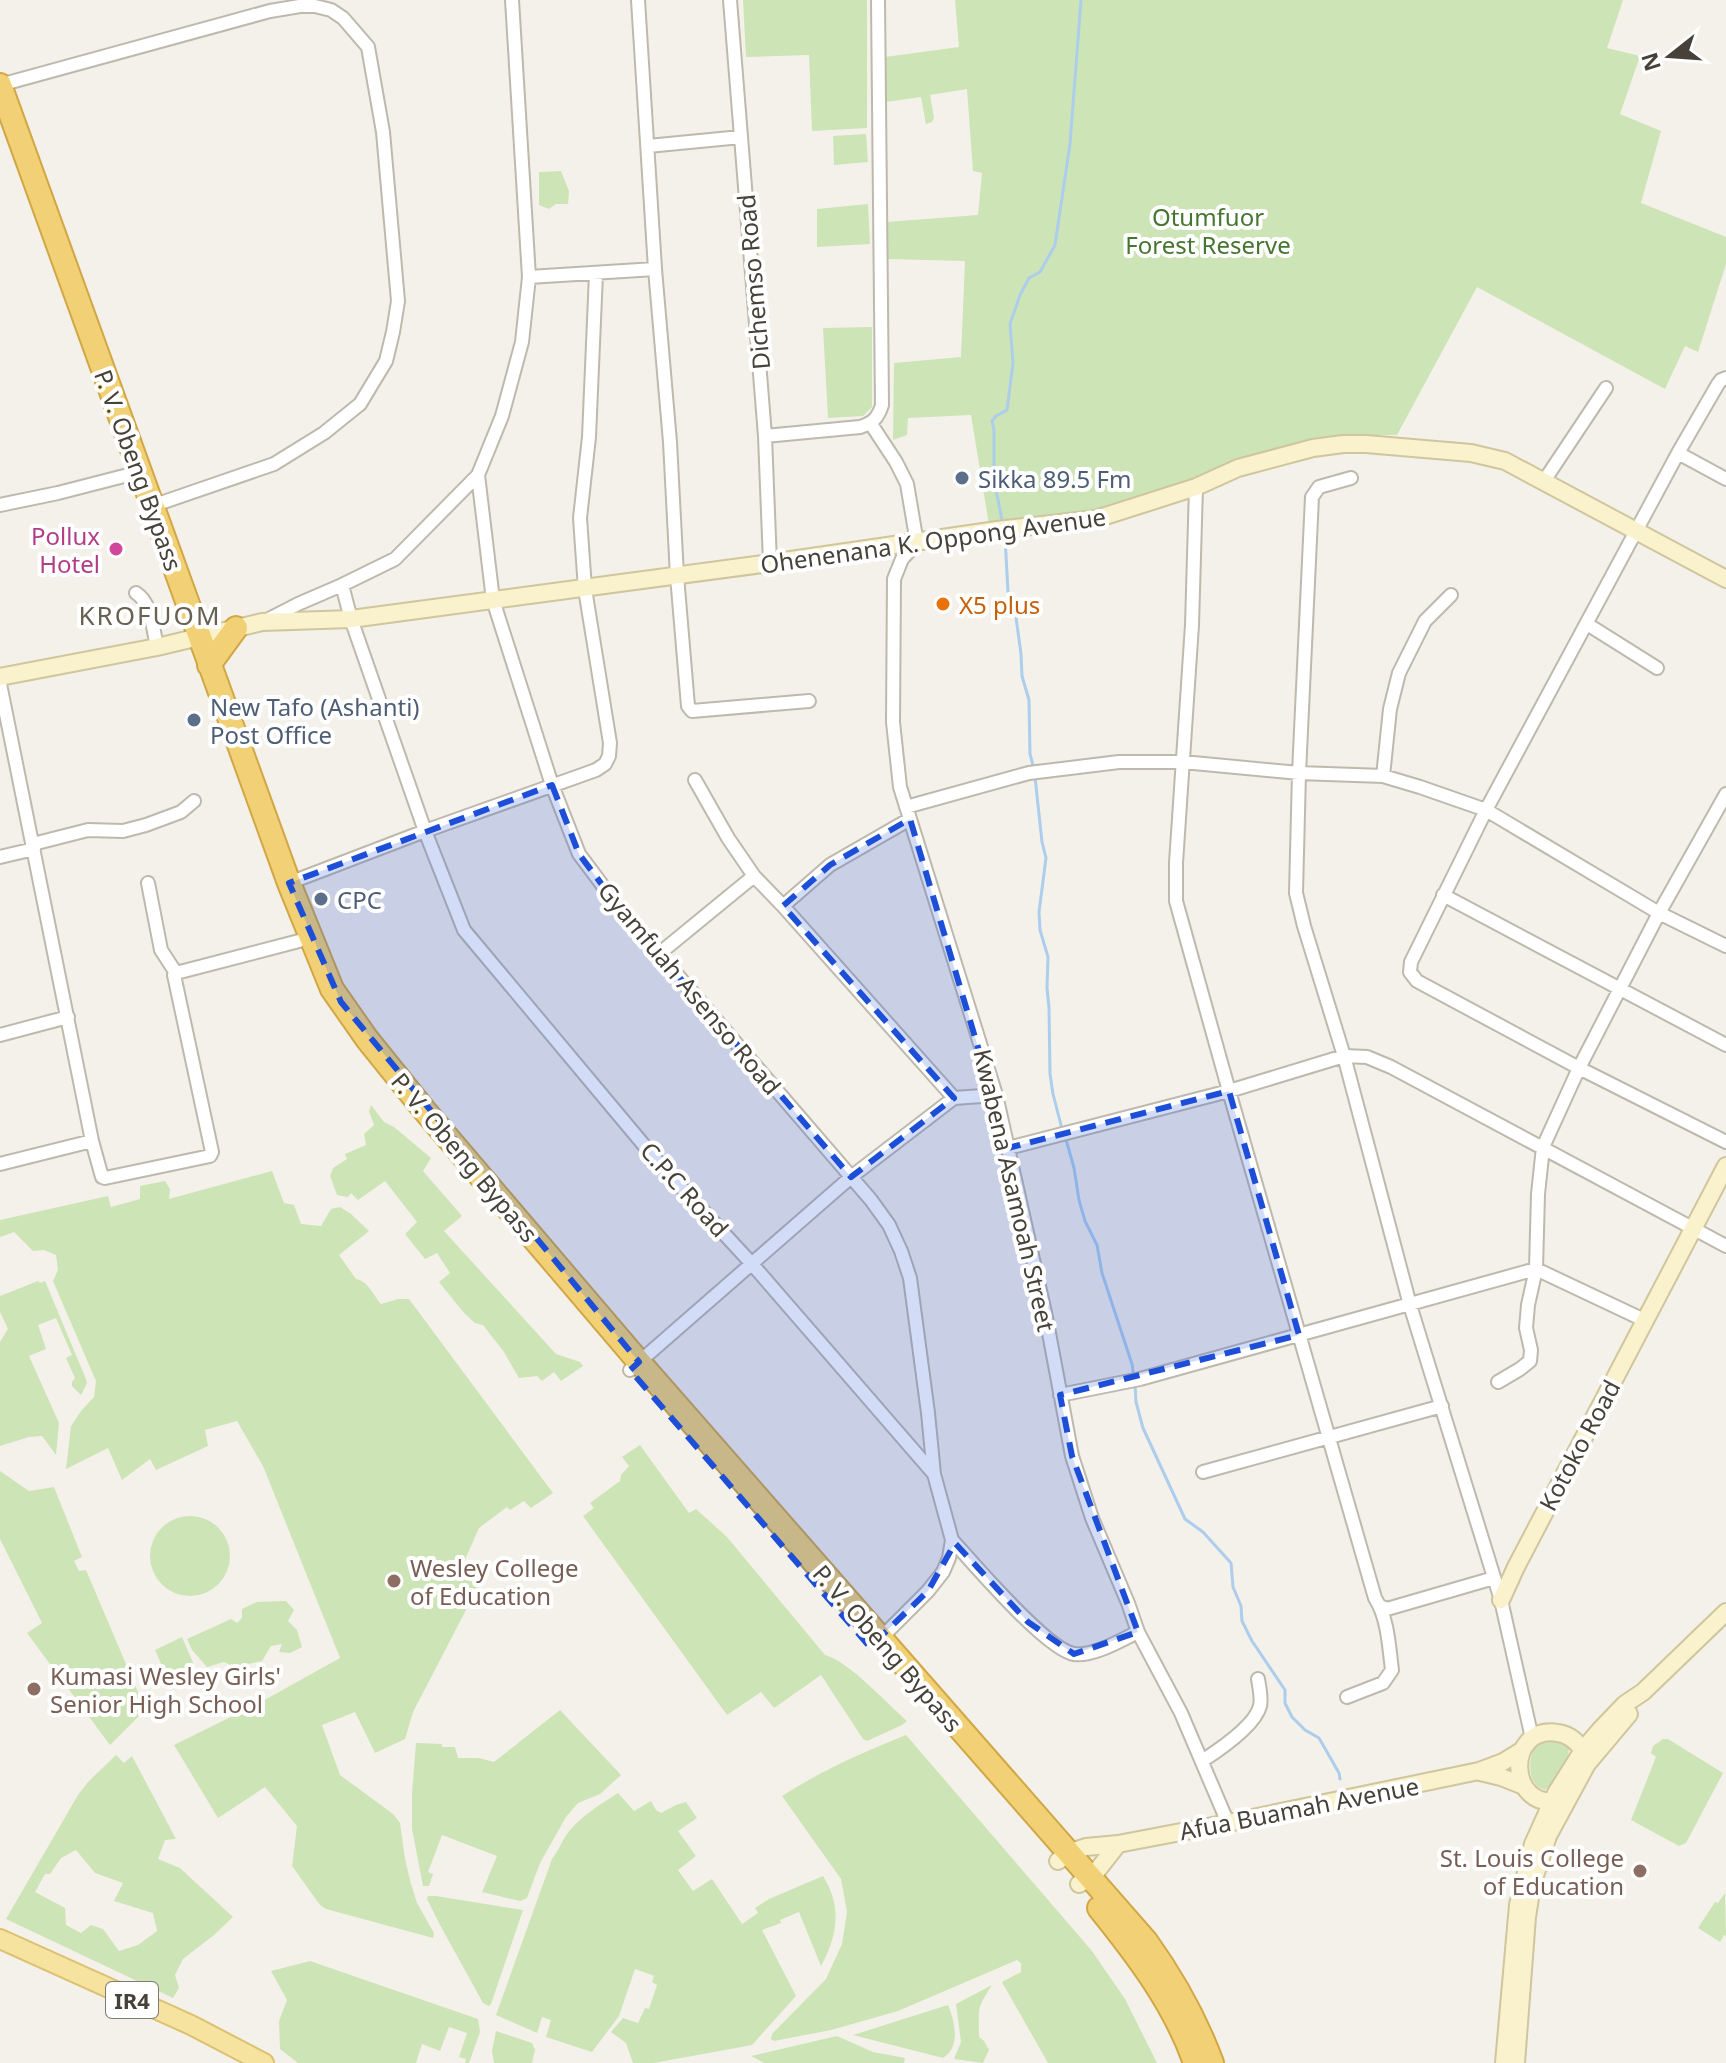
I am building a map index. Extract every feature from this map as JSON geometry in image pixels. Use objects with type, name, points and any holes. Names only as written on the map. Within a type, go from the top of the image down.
[{"type":"highway","name":"P. V. Obeng Bypass","points":[[0,85],[152,506],[192,638],[209,665],[289,883],[332,989],[425,1111],[634,1366],[1063,1857],[1146,1941],[1173,1979],[1191,2012],[1212,2063]]},
{"type":"highway","name":"P. V. Obeng Bypass","points":[[0,123],[128,475],[192,638],[299,941],[331,1010],[355,1046],[515,1238],[634,1366]]},
{"type":"highway","points":[[209,665],[236,628]]},
{"type":"highway","name":"P. V. Obeng Bypass","points":[[1085,1881],[1158,1986],[1195,2063]]},
{"type":"main road","name":"IR4","points":[[0,1939],[191,2025],[264,2063]]},
{"type":"street","points":[[262,622],[395,559],[478,475],[502,416],[522,342],[529,277],[512,0]]},
{"type":"street","points":[[638,0],[688,706],[692,711],[809,701]]},
{"type":"street","name":"Dichemso Road","points":[[730,0],[765,436],[770,563]]},
{"type":"street","points":[[765,436],[860,427],[871,424],[879,416],[882,405],[878,0]]},
{"type":"street","points":[[0,85],[300,6],[331,10],[343,18],[368,47],[383,132],[398,301],[386,361],[360,404],[324,433],[274,464],[152,506]]},
{"type":"street","points":[[648,146],[741,137]]},
{"type":"street","points":[[529,277],[655,269]]},
{"type":"street","points":[[289,883],[596,770],[605,764],[609,756],[609,731],[585,589],[580,518],[589,437],[596,274]]},
{"type":"street","points":[[1726,378],[1718,384],[1678,453],[1486,810],[1411,962],[1410,972],[1417,981],[1726,1142]]},
{"type":"street","points":[[1544,481],[1606,388]]},
{"type":"street","points":[[871,424],[907,484],[917,543]]},
{"type":"street","name":"Ohenenana K. Oppong Avenue","points":[[0,677],[157,647],[262,622],[351,619],[1003,529],[1096,519],[1196,487],[1238,468],[1304,450],[1343,444],[1471,453],[1505,461],[1726,579]]},
{"type":"street","points":[[1678,453],[1726,479]]},
{"type":"street","points":[[0,505],[128,475]]},
{"type":"street","name":"Gyamfuah Asenso Road","points":[[478,475],[493,600],[552,785],[579,854],[618,906],[851,1177]]},
{"type":"street","points":[[1351,478],[1319,487],[1312,497],[1296,893],[1344,1056],[1410,1305],[1501,1600],[1527,1744],[1518,1769],[1537,1803],[1542,1824]]},
{"type":"street","points":[[1196,487],[1192,625],[1176,901],[1375,1598],[1380,1606],[1392,1670],[1383,1683],[1347,1697]]},
{"type":"street","name":"Kwabena Asamoah Street","points":[[917,543],[902,559],[894,579],[893,722],[900,787],[996,1095],[1046,1317],[1072,1456],[1092,1518],[1138,1632],[1181,1713],[1228,1823]]},
{"type":"street","name":"C.P.C Road","points":[[342,585],[425,831],[464,930],[658,1162],[752,1264],[934,1474],[952,1540]]},
{"type":"street","points":[[136,593],[143,597],[149,611],[157,647]]},
{"type":"street","points":[[1383,776],[1390,709],[1399,673],[1425,621],[1451,595]]},
{"type":"street","points":[[1587,624],[1657,668]]},
{"type":"street","points":[[0,684],[92,1141],[102,1177],[105,1178],[211,1154],[176,973],[161,950],[148,883]]},
{"type":"street","points":[[783,906],[830,865],[908,813],[1029,773],[1119,762],[1183,762],[1299,773],[1383,776],[1420,787],[1486,810],[1659,913],[1726,946]]},
{"type":"street","points":[[695,780],[754,876],[954,1098]]},
{"type":"street","points":[[1498,1382],[1530,1361],[1526,1328],[1536,1269],[1543,1147],[1579,1068],[1659,913],[1726,794]]},
{"type":"street","points":[[0,857],[88,830],[123,831],[146,825],[181,812],[194,801]]},
{"type":"street","points":[[660,953],[754,876]]},
{"type":"street","points":[[1443,895],[1726,1045]]},
{"type":"street","points":[[176,973],[299,941]]},
{"type":"street","points":[[0,1035],[68,1017]]},
{"type":"street","points":[[1008,1148],[1229,1091],[1344,1056],[1367,1057],[1726,1246]]},
{"type":"street","points":[[634,1366],[851,1177],[954,1098],[996,1095]]},
{"type":"street","points":[[0,1164],[92,1141]]},
{"type":"street","name":"Kotoko Road","points":[[1501,1600],[1726,1166]]},
{"type":"street","points":[[851,1177],[889,1225],[910,1278],[934,1474]]},
{"type":"street","points":[[1060,1395],[1134,1381],[1536,1269],[1644,1320]]},
{"type":"street","points":[[1203,1472],[1442,1406]]},
{"type":"street","points":[[875,1643],[943,1572],[952,1540]]},
{"type":"street","points":[[952,1540],[1028,1622],[1055,1646],[1074,1654],[1096,1651],[1138,1632]]},
{"type":"street","points":[[1380,1606],[1387,1609],[1494,1578]]},
{"type":"street","points":[[1516,2063],[1532,1885],[1567,1773],[1581,1751],[1625,1704],[1643,1692],[1726,1612]]},
{"type":"street","points":[[1202,1761],[1223,1747],[1251,1721],[1260,1706],[1258,1679]]},
{"type":"street","points":[[1581,1751],[1633,1709],[1643,1692]]},
{"type":"street","points":[[1527,1744],[1542,1733],[1553,1732],[1564,1734],[1581,1751]]},
{"type":"street","name":"Afua Buamah Avenue","points":[[1063,1857],[1098,1845],[1228,1823],[1479,1771],[1503,1762],[1527,1744]]},
{"type":"street","name":"Afua Buamah Avenue","points":[[1479,1771],[1501,1777],[1527,1790]]},
{"type":"street","points":[[1527,1790],[1541,1800],[1561,1800]]},
{"type":"street","points":[[1504,2063],[1518,1905],[1533,1844],[1542,1824],[1561,1800]]},
{"type":"street","points":[[1085,1881],[1118,1844]]},
{"type":"highlighted area","points":[[552,785],[579,854],[618,906],[851,1177],[954,1098],[783,906],[830,865],[910,819],[1008,1148],[1229,1091],[1299,1335],[1060,1395],[1072,1456],[1138,1632],[1074,1654],[1028,1622],[955,1543],[928,1591],[870,1647],[630,1370],[639,1362],[341,1002],[289,883]]},
{"type":"green space","points":[[743,0],[867,0],[867,128],[812,131],[809,55],[746,57]]},
{"type":"green space","name":"Otumfuor Forest Reserve","points":[[955,0],[1623,0],[1607,48],[1640,56],[1620,114],[1661,131],[1641,203],[1726,237],[1726,264],[1698,352],[1685,346],[1665,389],[1477,287],[1397,435],[1335,435],[1290,446],[1167,494],[1100,512],[989,525],[971,415],[908,418],[907,435],[893,440],[894,363],[961,357],[965,261],[887,259],[887,222],[978,215],[982,173],[973,171],[967,89],[930,95],[934,118],[926,124],[921,97],[886,102],[885,57],[959,47]]},
{"type":"green space","points":[[866,134],[868,162],[834,165],[833,136]]},
{"type":"green space","points":[[561,171],[569,191],[568,204],[556,204],[549,209],[539,205],[539,172]]},
{"type":"green space","points":[[868,204],[870,244],[817,247],[817,209]]},
{"type":"green space","points":[[872,327],[872,407],[863,416],[828,418],[823,328]]},
{"type":"green space","points":[[371,1105],[384,1122],[431,1158],[423,1171],[462,1216],[444,1231],[556,1354],[580,1362],[583,1366],[561,1381],[554,1372],[542,1381],[537,1376],[519,1378],[483,1325],[475,1323],[464,1313],[439,1282],[450,1273],[437,1253],[425,1259],[405,1234],[417,1222],[385,1181],[358,1200],[351,1193],[348,1197],[337,1195],[330,1176],[333,1168],[347,1159],[345,1154],[366,1145],[364,1134],[374,1125],[369,1111]]},
{"type":"green space","points":[[272,1171],[284,1203],[294,1205],[301,1224],[321,1226],[331,1209],[340,1207],[369,1231],[339,1255],[356,1279],[367,1286],[381,1304],[409,1299],[553,1493],[531,1508],[524,1501],[510,1510],[507,1507],[479,1528],[460,1571],[479,1585],[413,1712],[405,1739],[375,1753],[355,1712],[322,1725],[340,1775],[393,1814],[400,1823],[411,1884],[417,1903],[434,1933],[433,1938],[320,1905],[292,1866],[297,1826],[265,1787],[218,1818],[174,1745],[340,1658],[263,1466],[237,1421],[205,1430],[208,1446],[156,1470],[150,1459],[122,1480],[108,1448],[66,1469],[71,1426],[94,1397],[96,1381],[53,1281],[58,1270],[56,1255],[44,1250],[33,1251],[14,1232],[0,1237],[0,1220],[108,1196],[111,1207],[140,1199],[140,1186],[165,1181],[170,1189],[169,1199]]},
{"type":"green space","points":[[45,1281],[87,1383],[81,1395],[72,1386],[75,1378],[66,1358],[72,1355],[56,1318],[38,1325],[46,1349],[29,1356],[59,1423],[56,1455],[42,1436],[0,1446],[0,1342],[8,1329],[0,1312],[0,1296]]},
{"type":"green space","points":[[640,1445],[689,1513],[696,1509],[727,1537],[825,1655],[845,1665],[907,1721],[867,1741],[863,1739],[821,1675],[774,1708],[761,1692],[727,1715],[583,1516],[594,1508],[590,1503],[620,1481],[629,1466],[622,1457]]},
{"type":"green space","points":[[0,1471],[29,1491],[54,1487],[82,1557],[74,1561],[79,1571],[86,1570],[143,1704],[142,1713],[110,1745],[27,1633],[42,1623],[0,1539]]},
{"type":"green space","points":[[182,1516],[198,1516],[212,1522],[224,1534],[230,1556],[224,1578],[212,1590],[198,1596],[182,1596],[168,1590],[156,1578],[150,1564],[150,1548],[156,1534],[168,1522]]},
{"type":"green space","points":[[286,1601],[294,1610],[288,1621],[297,1630],[302,1647],[290,1653],[279,1652],[282,1644],[271,1646],[262,1661],[235,1667],[224,1662],[207,1667],[187,1639],[231,1619],[237,1623],[242,1618],[242,1609],[257,1602]]},
{"type":"green space","points":[[182,1637],[194,1665],[167,1677],[155,1650]]},
{"type":"green space","points":[[560,1710],[621,1775],[600,1794],[578,1803],[566,1817],[540,1863],[527,1898],[520,1901],[482,1892],[497,1856],[442,1835],[428,1872],[433,1874],[429,1886],[423,1886],[412,1829],[416,1743],[455,1747],[458,1758],[494,1762]]},
{"type":"green space","points":[[906,1735],[1092,1951],[1125,1999],[1157,2063],[1048,2063],[1002,1982],[1021,1972],[1021,1963],[1017,1960],[898,2011],[831,2030],[774,2041],[771,2039],[772,2034],[826,1979],[842,1944],[847,1912],[841,1879],[782,1796],[842,1762]]},
{"type":"green space","points":[[1552,1739],[1569,1749],[1564,1766],[1545,1790],[1534,1783],[1530,1763],[1536,1744]]},
{"type":"green space","points":[[1668,1739],[1723,1773],[1686,1843],[1679,1846],[1631,1820],[1656,1757],[1651,1753],[1653,1746]]},
{"type":"green space","points":[[116,1755],[124,1763],[132,1756],[176,1839],[165,1840],[158,1859],[180,1868],[233,1917],[183,1959],[175,1975],[179,1988],[173,1998],[6,1919],[88,1782]],"holes":[[[76,1850],[95,1873],[123,1883],[114,1901],[153,1913],[157,1931],[138,1945],[119,1951],[103,1929],[91,1925],[81,1933],[66,1925],[65,1908],[35,1892],[45,1874],[50,1874],[61,1858]]]},
{"type":"green space","points":[[618,1793],[634,1811],[651,1801],[661,1813],[686,1802],[697,1818],[678,1831],[696,1856],[678,1870],[693,1891],[712,1879],[742,1924],[758,1913],[755,1908],[769,1899],[823,1876],[829,1887],[836,1921],[821,1966],[799,1912],[762,1930],[796,1996],[752,2045],[654,2063],[633,2063],[626,2043],[611,2032],[623,2018],[638,2023],[645,2008],[649,2009],[657,1985],[652,1982],[654,1976],[635,1969],[619,2016],[592,2052],[546,2037],[551,2020],[542,2017],[537,2033],[496,2015],[552,1859],[575,1824]]},
{"type":"green space","points":[[1725,1893],[1726,1936],[1720,1942],[1698,1928],[1715,1902],[1718,1903]]},
{"type":"green space","points":[[428,1896],[523,1910],[489,2006],[483,2003],[440,1925]]},
{"type":"green space","points":[[310,1961],[478,2019],[480,2032],[469,2063],[459,2057],[467,2033],[449,2027],[440,2051],[422,2044],[416,2063],[298,2063],[280,2049],[279,2021],[287,2000],[271,1971]]},
{"type":"green space","points":[[992,1985],[979,2014],[979,2037],[989,2050],[983,2063],[954,2059],[961,2042],[956,2004]]},
{"type":"green space","points":[[948,2005],[953,2019],[954,2041],[943,2058],[853,2035]]},
{"type":"green space","points":[[496,2031],[532,2043],[535,2050],[532,2063],[494,2063],[492,2051]]},
{"type":"green space","points":[[837,2036],[873,2052],[905,2058],[904,2063],[764,2063],[751,2056]]},
{"type":"waterway","points":[[1003,525],[994,480],[992,421],[1007,410],[1013,363],[1010,324],[1020,295],[1029,278],[1040,272],[1055,245],[1070,144],[1081,0]]},
{"type":"waterway","points":[[1005,537],[1008,592],[1014,603],[1022,676],[1029,700],[1030,754],[1034,769]]},
{"type":"waterway","points":[[1035,777],[1046,858],[1039,912],[1040,930],[1048,957],[1050,1074],[1062,1129]]},
{"type":"waterway","points":[[1065,1136],[1079,1200],[1097,1245],[1102,1273],[1134,1378]]},
{"type":"waterway","points":[[1135,1385],[1143,1428],[1185,1519],[1203,1532],[1231,1563],[1233,1587],[1241,1606],[1242,1621],[1252,1641],[1285,1690],[1285,1703],[1292,1717],[1319,1738],[1340,1779]]},
{"type":"place","name":"Sikka 89.5 Fm","points":[[962,478]]},
{"type":"place","name":"Pollux Hotel","points":[[116,549]]},
{"type":"place","name":"X5 plus","points":[[943,604]]},
{"type":"place","name":"New Tafo (Ashanti) Post Office","points":[[194,720]]},
{"type":"place","name":"CPC","points":[[321,899]]},
{"type":"place","name":"Wesley College of Education","points":[[394,1581]]},
{"type":"place","name":"Kumasi Wesley Girls' Senior High School","points":[[34,1689]]},
{"type":"place","name":"St. Louis College of Education","points":[[1640,1871]]},
{"type":"district","name":"KROFUOM","points":[[150,615]]}]
